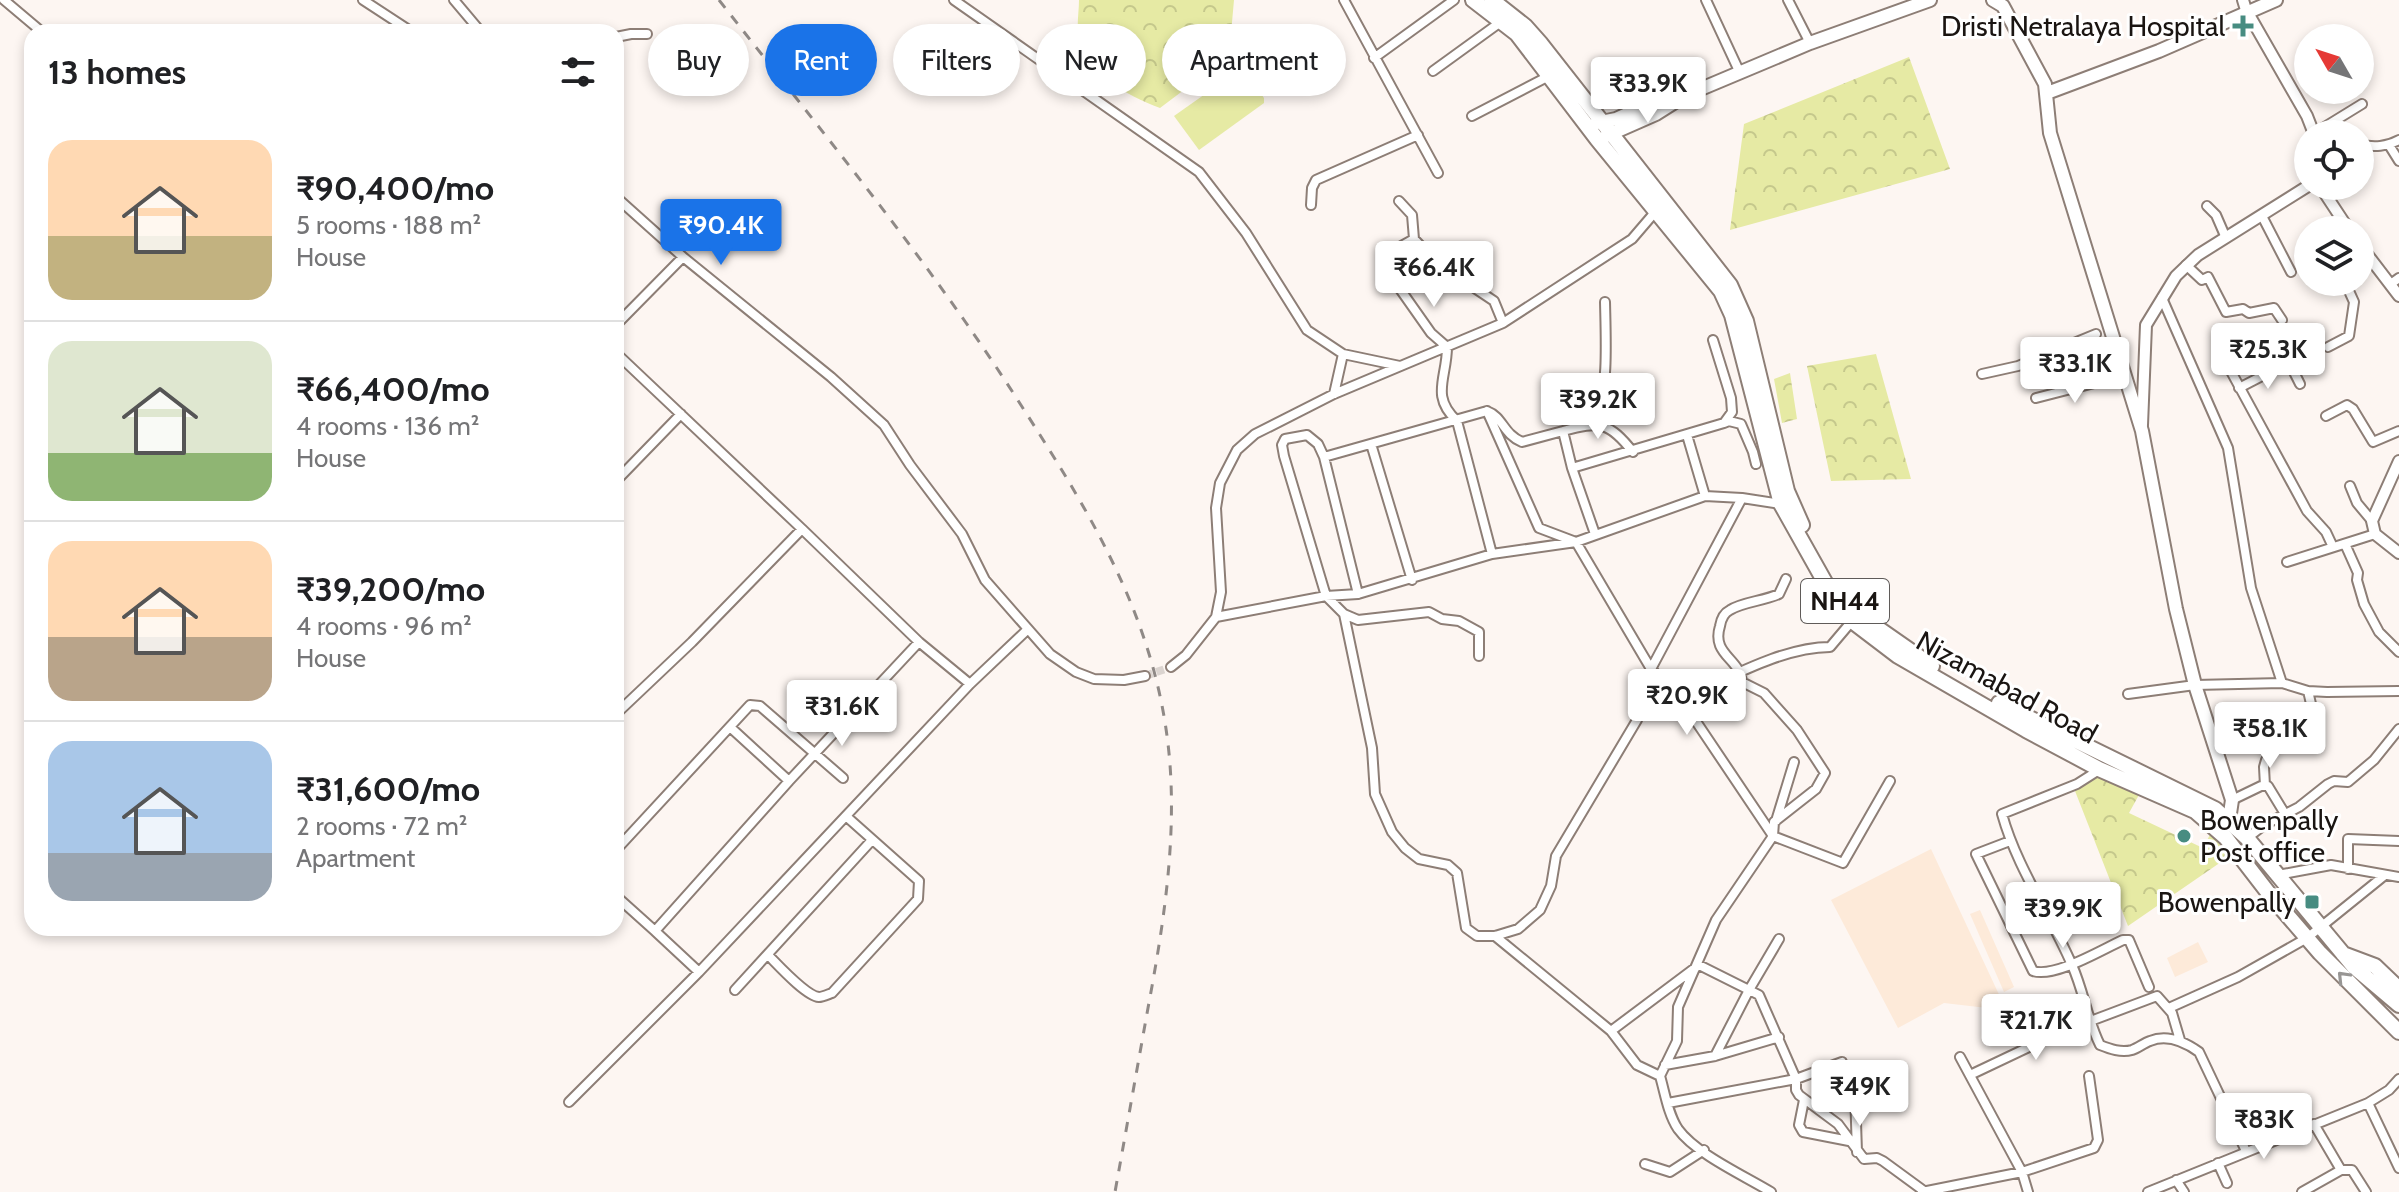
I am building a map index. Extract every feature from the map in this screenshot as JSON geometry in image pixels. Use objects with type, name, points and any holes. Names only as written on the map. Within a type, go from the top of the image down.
[{"type":"highway","name":"Nizamabad Road","points":[[1473,0],[1517,34],[1585,123],[1604,132],[1730,285],[1746,321],[1787,491],[1796,515],[1846,603],[1947,676],[2054,732],[2206,804],[2229,820]]},
{"type":"highway","name":"Nizamabad Road","points":[[1492,0],[1525,26],[1541,44],[1657,210],[1721,291],[1732,315],[1781,504],[1831,593],[1852,621],[1898,656],[2099,769],[2162,795],[2204,819],[2226,838],[2307,938],[2399,1032]]},
{"type":"highway","name":"NH44","points":[[2229,820],[2342,954],[2399,1005]]},
{"type":"highway","points":[[2342,954],[2375,966],[2399,989]]},
{"type":"main road","points":[[1604,132],[1651,103],[1684,96],[1810,43],[1930,0]]},
{"type":"main road","points":[[1993,0],[2003,6],[2046,88],[2050,133],[2142,431],[2176,609],[2195,685],[2232,800],[2229,820]]},
{"type":"main road","points":[[2046,88],[2266,0]]},
{"type":"main road","points":[[2246,8],[2276,0]]},
{"type":"street","points":[[4,0],[32,24]]},
{"type":"street","points":[[363,0],[400,24]]},
{"type":"street","points":[[454,0],[474,24]]},
{"type":"street","points":[[954,0],[1199,172],[1246,233],[1307,330],[1343,354],[1400,366]]},
{"type":"street","points":[[1344,0],[1438,173]]},
{"type":"street","points":[[1374,58],[1454,0]]},
{"type":"street","points":[[1706,0],[1740,73]]},
{"type":"street","points":[[1788,0],[1810,43]]},
{"type":"street","points":[[2246,8],[2309,120]]},
{"type":"street","points":[[1433,71],[1502,21]]},
{"type":"street","points":[[624,36],[647,34]]},
{"type":"street","points":[[1472,116],[1549,76]]},
{"type":"street","points":[[2336,120],[2362,104]]},
{"type":"street","points":[[1311,205],[1312,184],[1316,180],[1418,135]]},
{"type":"street","points":[[2374,145],[2389,145],[2399,140]]},
{"type":"street","points":[[2389,145],[2399,161]]},
{"type":"street","points":[[2142,431],[2146,325],[2162,298],[2186,265],[2294,195]]},
{"type":"street","points":[[1399,201],[1412,215],[1414,239],[1437,263],[1494,301],[1503,323]]},
{"type":"street","points":[[624,204],[884,425],[962,534],[985,580],[1050,654],[1076,672],[1094,679],[1124,680],[1145,676]]},
{"type":"street","points":[[2207,206],[2216,215],[2226,238]]},
{"type":"street","points":[[1171,667],[1186,655],[1216,617],[1221,592],[1216,508],[1220,483],[1237,450],[1255,434],[1334,394],[1503,323],[1632,239],[1657,210]]},
{"type":"street","points":[[2262,216],[2291,272]]},
{"type":"street","points":[[1396,249],[1414,239]]},
{"type":"street","points":[[624,317],[683,257]]},
{"type":"street","points":[[2374,259],[2395,280],[2399,296]]},
{"type":"street","points":[[2186,265],[2202,280],[2208,277],[2226,312],[2243,309],[2249,313],[2274,308],[2282,320]]},
{"type":"street","points":[[1400,289],[1431,333],[1447,347],[1447,366],[1440,389],[1445,410],[1457,421],[1492,554]]},
{"type":"street","points":[[2328,347],[2349,336],[2354,302],[2351,296]]},
{"type":"street","points":[[2162,298],[2228,448],[2251,588],[2282,683]]},
{"type":"street","points":[[1597,424],[1605,391],[1607,363],[1605,302]]},
{"type":"street","points":[[1982,374],[2018,366],[2096,334]]},
{"type":"street","points":[[1713,340],[1731,398],[1732,412],[1724,423]]},
{"type":"street","points":[[2221,353],[2307,511],[2326,532],[2333,547]]},
{"type":"street","points":[[1334,394],[1343,354]]},
{"type":"street","points":[[624,361],[919,642],[970,684]]},
{"type":"street","points":[[2239,388],[2289,362],[2300,384]]},
{"type":"street","points":[[2036,398],[2106,380]]},
{"type":"street","points":[[2326,416],[2347,405],[2353,409],[2373,442],[2399,431]]},
{"type":"street","points":[[1324,457],[1487,411],[1497,416],[1507,434],[1522,442],[1591,423],[1615,431],[1633,452]]},
{"type":"street","points":[[1487,411],[1539,528],[1576,542],[1651,669],[1681,699],[1773,836],[1843,863],[1890,781]]},
{"type":"street","points":[[624,473],[681,414]]},
{"type":"street","points":[[1572,468],[1729,421],[1741,424],[1756,464]]},
{"type":"street","points":[[1563,431],[1595,534]]},
{"type":"street","points":[[1358,594],[1324,457],[1318,444],[1307,435],[1293,436],[1283,441],[1284,456],[1326,596],[1344,614],[1358,620],[1429,612],[1442,619],[1459,621],[1479,632],[1479,656]]},
{"type":"street","points":[[1687,435],[1705,496]]},
{"type":"street","points":[[1371,444],[1412,580]]},
{"type":"street","points":[[2372,521],[2399,461]]},
{"type":"street","points":[[2350,486],[2357,503],[2372,521],[2375,534],[2399,553]]},
{"type":"street","points":[[1216,617],[1326,596],[1358,594],[1492,554],[1576,542],[1705,496],[1781,504]]},
{"type":"street","points":[[1344,614],[1372,748],[1375,794],[1392,832],[1419,859],[1448,865],[1457,873],[1466,928],[1477,936],[1495,936],[1518,929],[1540,910],[1551,886],[1556,856],[1637,720],[1651,669],[1742,498]]},
{"type":"street","points":[[624,706],[802,529]]},
{"type":"street","points":[[2287,562],[2375,534]]},
{"type":"street","points":[[2345,544],[2358,573],[2364,604],[2379,632],[2399,652]]},
{"type":"street","points":[[1775,821],[1816,789],[1825,773],[1797,730],[1764,693],[1742,682],[1741,674],[1718,645],[1718,630],[1730,609],[1779,594],[1786,579]]},
{"type":"street","points":[[1681,699],[1774,658],[1830,647],[1852,621]]},
{"type":"street","points":[[569,1102],[699,972],[970,684],[1027,630]]},
{"type":"street","points":[[655,931],[919,642]]},
{"type":"street","points":[[2128,694],[2195,685],[2282,683],[2308,691],[2399,691]]},
{"type":"street","points":[[2278,735],[2316,725],[2308,691]]},
{"type":"street","points":[[624,841],[750,705],[760,706],[843,778]]},
{"type":"street","points":[[730,727],[789,781]]},
{"type":"street","points":[[2247,838],[2334,781],[2348,782],[2397,735]]},
{"type":"street","points":[[2265,786],[2266,760]]},
{"type":"street","points":[[1771,1192],[1730,1169],[1679,1131],[1660,1076],[1677,1041],[1678,1007],[1699,965],[1700,955],[1716,920],[1773,836],[1794,762]]},
{"type":"street","points":[[2099,769],[2077,784],[2002,814],[2010,841],[2072,964],[2088,1006],[2088,1021],[2100,1045],[2112,1050],[2132,1050],[2154,1039],[2180,1040],[2199,1052],[2246,1151]]},
{"type":"street","points":[[2232,800],[2265,786]]},
{"type":"street","points":[[2265,786],[2276,795],[2285,814]]},
{"type":"street","points":[[768,955],[808,992],[823,996],[832,993],[918,899],[919,881],[847,817]]},
{"type":"street","points":[[2348,869],[2348,839],[2399,841]]},
{"type":"street","points":[[735,990],[872,840]]},
{"type":"street","points":[[2010,841],[1976,854],[2033,971],[2042,973],[2072,964],[2129,940],[2149,987]]},
{"type":"street","points":[[2277,876],[2331,865],[2399,877]]},
{"type":"street","points":[[2169,1008],[2238,977],[2307,938],[2385,875]]},
{"type":"street","points":[[2046,914],[2085,894]]},
{"type":"street","points":[[624,903],[699,972]]},
{"type":"street","points":[[1495,936],[1611,1031],[1637,1065],[1660,1076]]},
{"type":"street","points":[[1715,1056],[1779,939]]},
{"type":"street","points":[[1611,1031],[1699,965]]},
{"type":"street","points":[[1699,965],[1759,995],[1796,1079],[1796,1090],[1804,1100],[1829,1116],[1864,1159],[1883,1161],[1923,1191],[2022,1172],[2094,1148],[2098,1140],[2089,1076]]},
{"type":"street","points":[[1970,1075],[2088,1021],[2157,996],[2169,1008],[2180,1040]]},
{"type":"street","points":[[1665,1065],[1715,1056],[1779,1037]]},
{"type":"street","points":[[1960,1057],[2022,1172],[2028,1192]]},
{"type":"street","points":[[1668,1103],[1796,1079],[1842,1062]]},
{"type":"street","points":[[2148,1192],[2368,1103],[2389,1090],[2399,1079]]},
{"type":"street","points":[[1855,1092],[1857,1153]]},
{"type":"street","points":[[1804,1100],[1799,1125],[1803,1132],[1849,1141]]},
{"type":"street","points":[[2368,1103],[2399,1168]]},
{"type":"street","points":[[2314,1124],[2341,1170]]},
{"type":"street","points":[[1645,1164],[1670,1172],[1704,1150]]},
{"type":"street","points":[[2218,1163],[2227,1183]]},
{"type":"street","points":[[2305,1191],[2341,1170],[2352,1170],[2366,1192]]},
{"type":"street","points":[[2176,1180],[2184,1192]]},
{"type":"shaded area","points":[[1931,849],[2002,1001],[1987,1008],[1944,1003],[1898,1028],[1831,900]]},
{"type":"shaded area","points":[[1980,910],[2014,987],[2004,992],[1970,914]]},
{"type":"shaded area","points":[[2198,942],[2208,962],[2175,977],[2167,958]]},
{"type":"green space","points":[[1079,0],[1234,0],[1232,24],[1162,24],[1162,96],[1176,96],[1160,108],[1134,96],[1146,96],[1146,24],[1078,24]]},
{"type":"green space","points":[[1909,57],[1950,169],[1730,230],[1744,124]]},
{"type":"green space","points":[[1202,96],[1264,98],[1264,103],[1199,150],[1174,116]]},
{"type":"green space","points":[[1876,354],[1911,479],[1831,481],[1807,366]]},
{"type":"green space","points":[[1790,373],[1797,419],[1782,423],[1774,379]]},
{"type":"green space","points":[[2100,773],[2140,793],[2129,813],[2203,848],[2214,827],[2237,851],[2128,926],[2075,791]]},
{"type":"tunnel","points":[[1145,676],[1171,667]]},
{"type":"railway","points":[[719,0],[949,298],[1019,402],[1099,536],[1141,628],[1156,677],[1166,728],[1171,782],[1171,839],[1158,952],[1115,1192]]},
{"type":"place","name":"Dristi Netralaya Hospital","points":[[2243,26]]},
{"type":"place","name":"Bowenpally Post office","points":[[2184,836]]},
{"type":"place","name":"Bowenpally","points":[[2312,902]]}]
